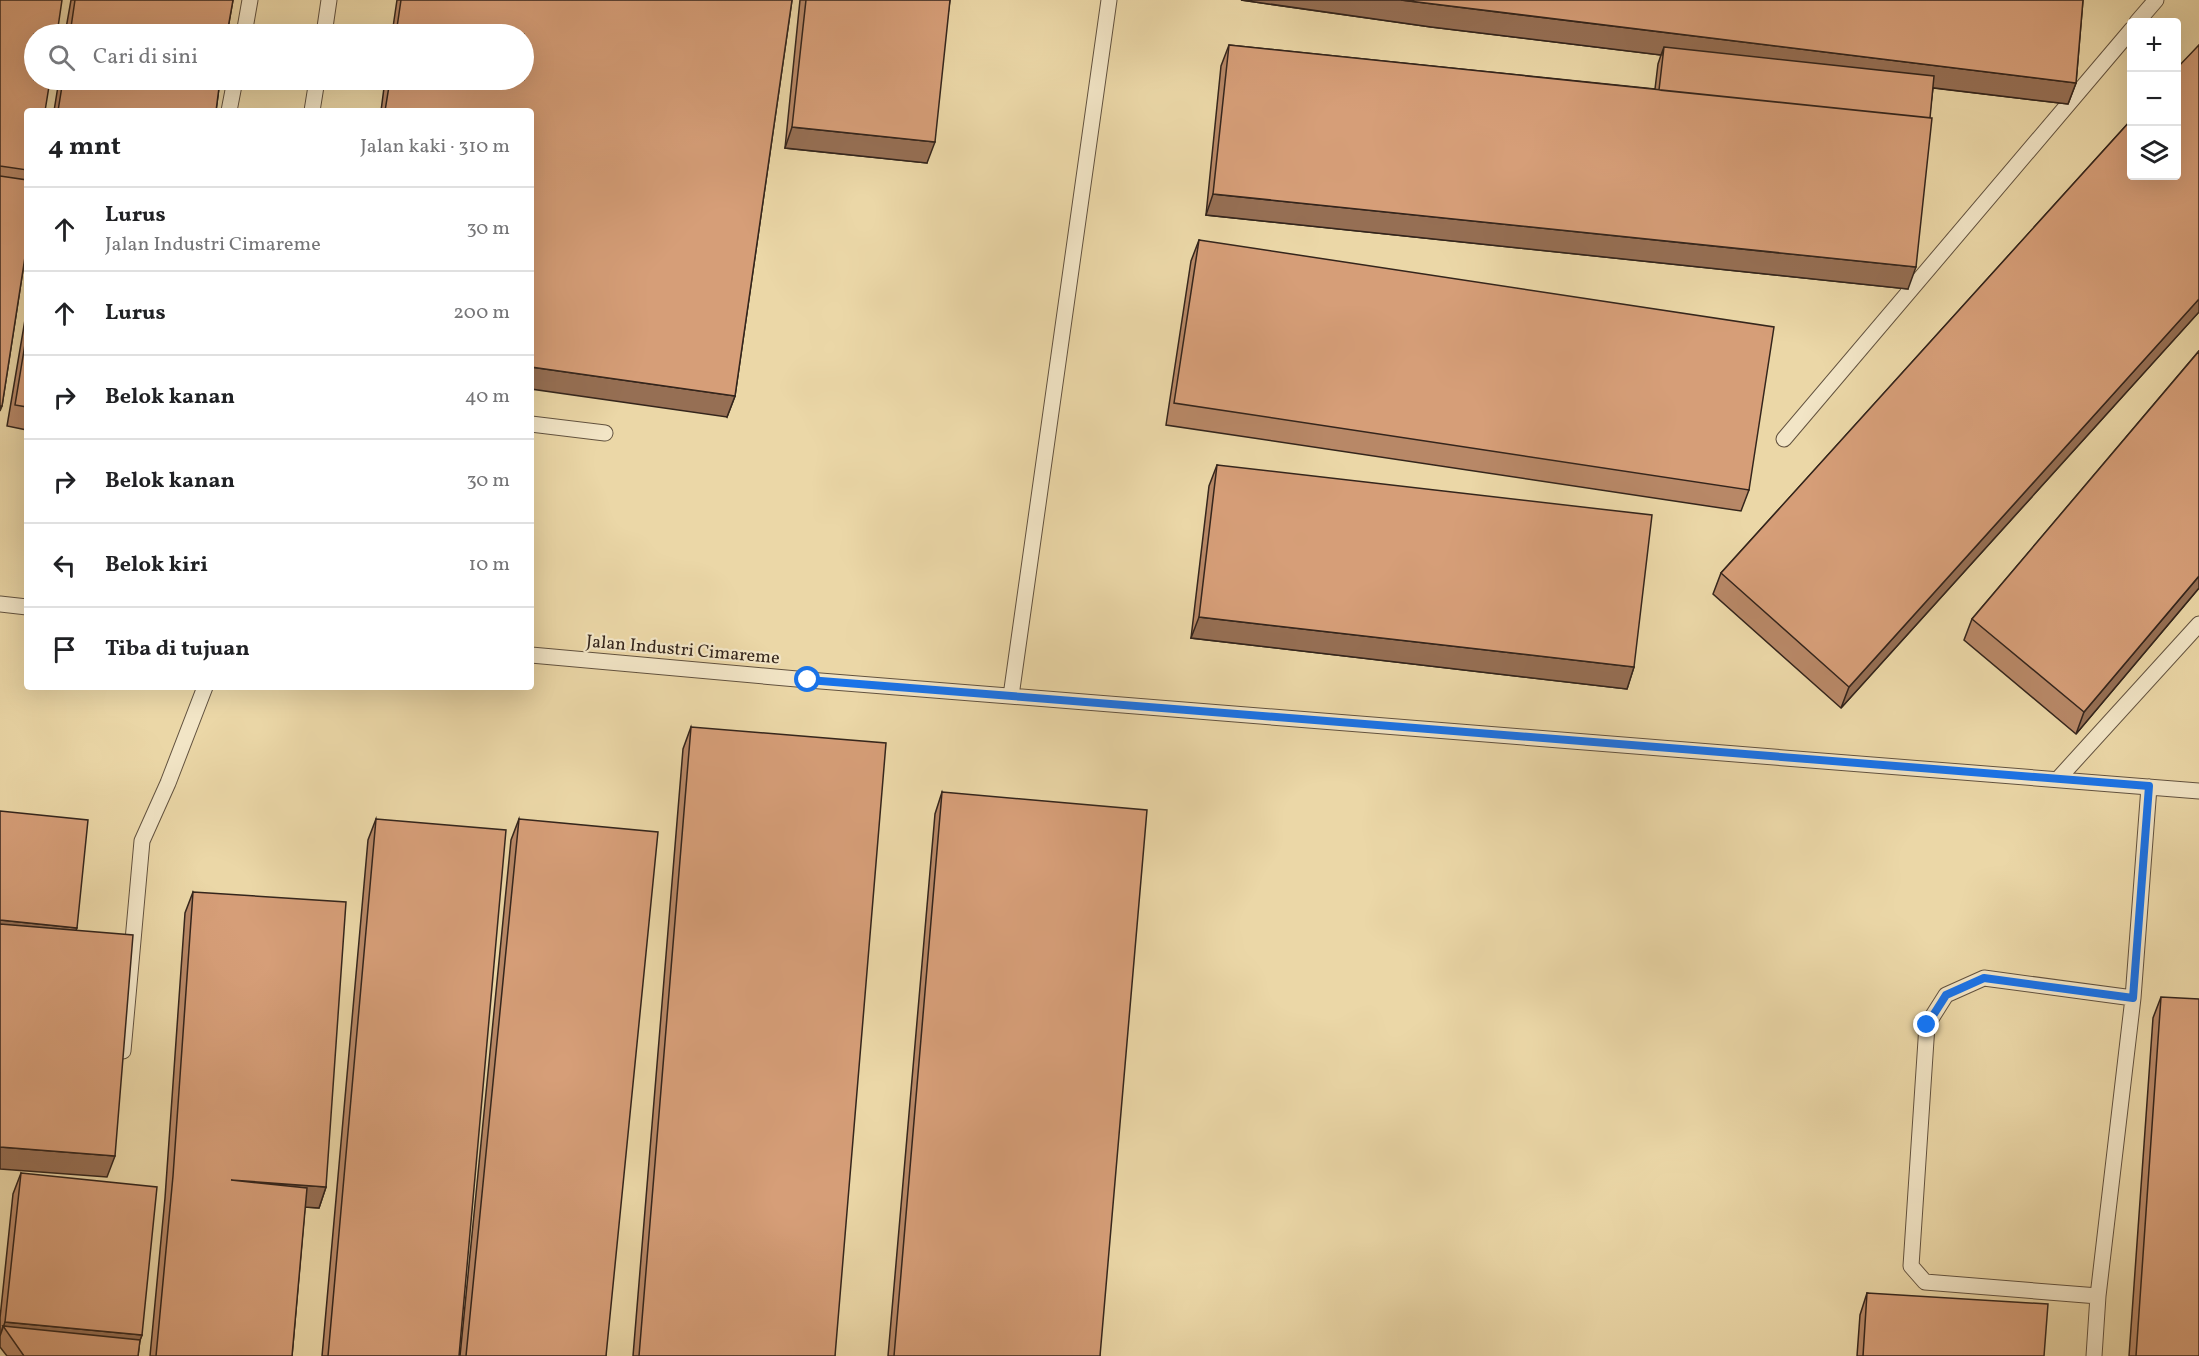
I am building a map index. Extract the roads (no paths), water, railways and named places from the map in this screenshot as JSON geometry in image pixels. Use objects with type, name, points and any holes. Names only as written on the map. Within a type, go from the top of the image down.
[{"type":"lane","points":[[246,24],[250,0]]},
{"type":"lane","points":[[325,24],[329,0]]},
{"type":"lane","points":[[1011,696],[1109,0]]},
{"type":"lane","points":[[2140,18],[2156,0]]},
{"type":"lane","points":[[1784,439],[2127,36]]},
{"type":"lane","points":[[230,108],[233,90]]},
{"type":"lane","points":[[312,108],[315,90]]},
{"type":"lane","points":[[534,424],[605,433]]},
{"type":"lane","points":[[0,604],[24,607]]},
{"type":"lane","points":[[2058,779],[2199,624]]},
{"type":"lane","name":"Jalan Industri Cimareme","points":[[534,655],[1011,696],[2199,790]]},
{"type":"lane","points":[[122,1066],[142,841],[168,783],[204,690]]},
{"type":"lane","points":[[2094,1356],[2098,1296],[2133,998],[2149,786]]},
{"type":"lane","points":[[2098,1296],[1925,1282],[1911,1266],[1927,1025],[1946,995],[1984,978],[2133,998]]}]
